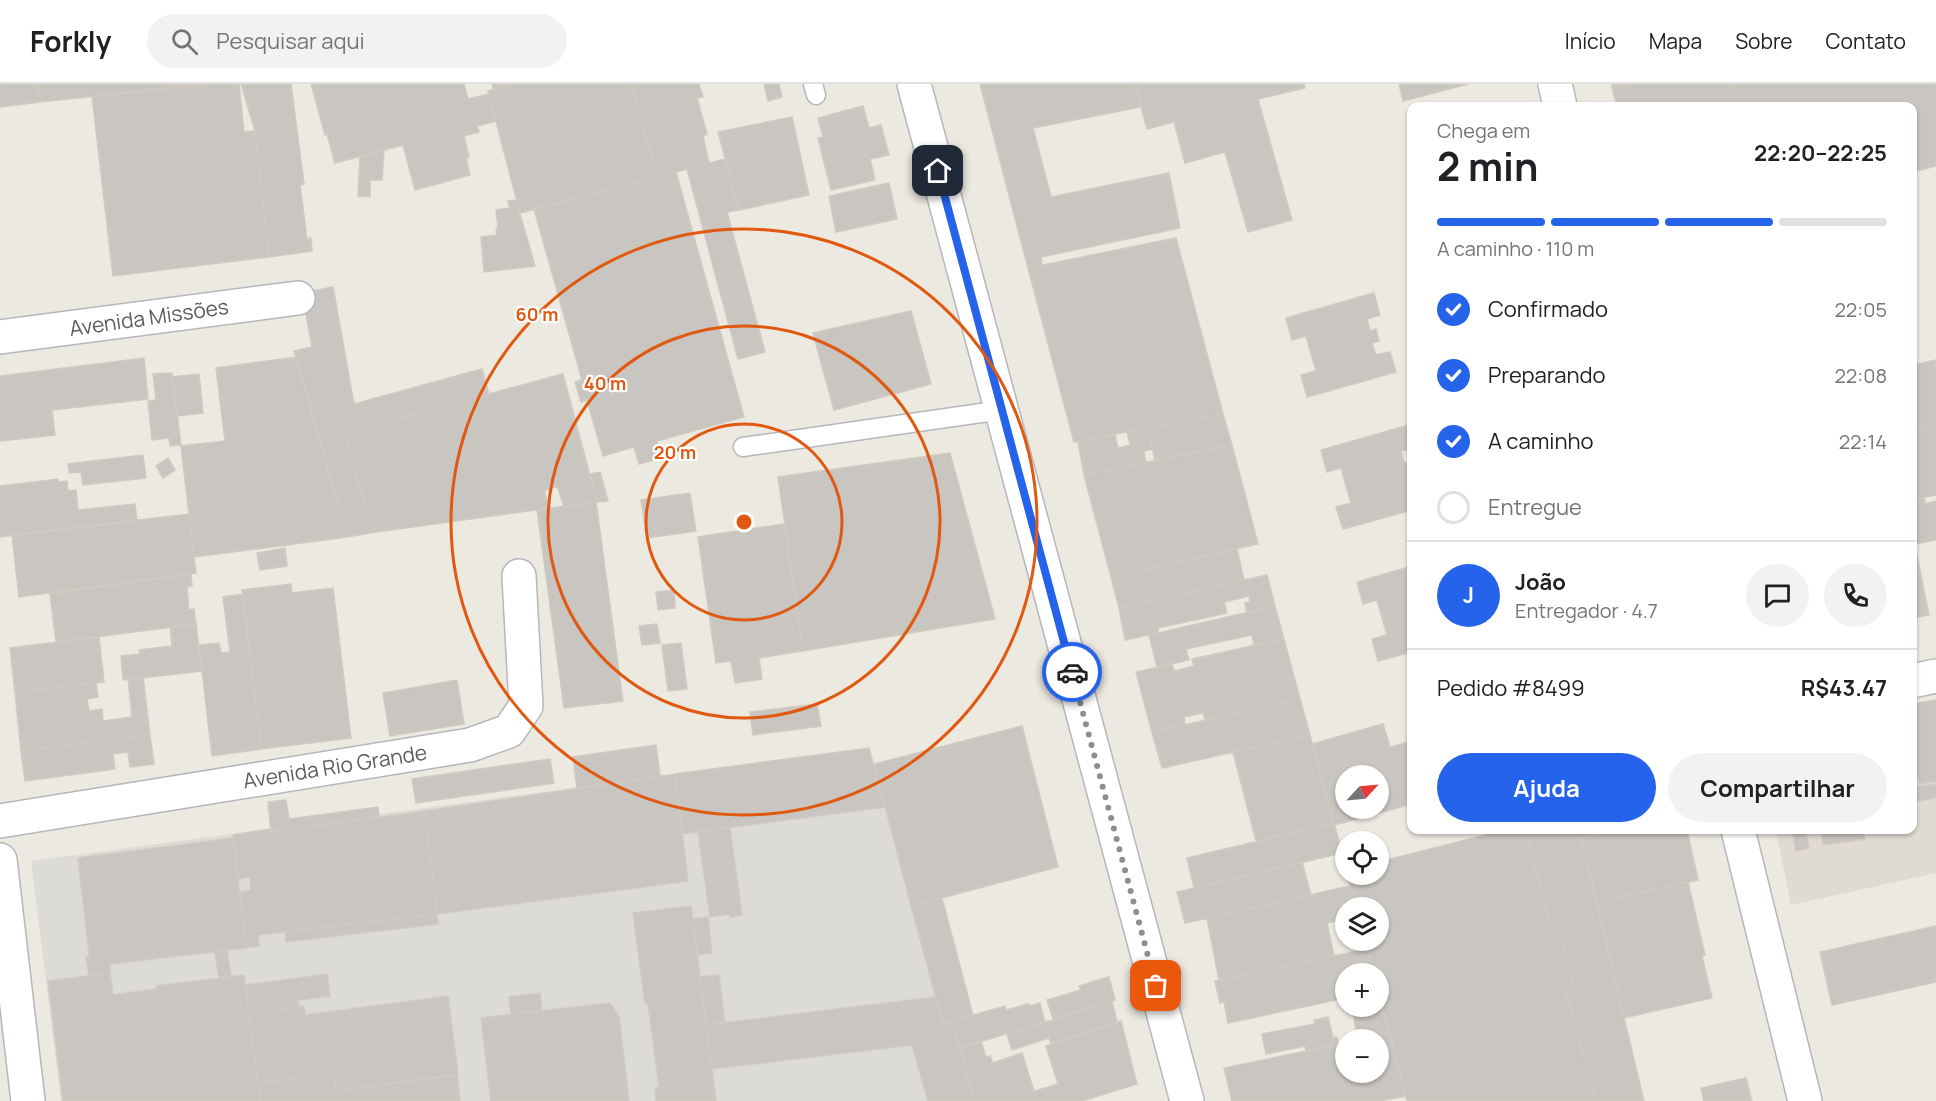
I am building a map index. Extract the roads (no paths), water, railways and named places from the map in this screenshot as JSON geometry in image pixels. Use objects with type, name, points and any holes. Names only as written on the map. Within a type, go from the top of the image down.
[{"type":"street","points":[[914,84],[1187,1101]]},
{"type":"street","points":[[1555,84],[1559,102]]},
{"type":"street","name":"Avenida Missões","points":[[0,338],[298,298]]},
{"type":"street","name":"Avenida Rio Grande","points":[[0,821],[470,746],[509,730],[526,706],[519,576]]},
{"type":"street","points":[[1917,680],[1936,676]]},
{"type":"street","points":[[1739,834],[1804,1101]]},
{"type":"street","points":[[0,860],[28,1101]]},
{"type":"lane","points":[[743,447],[1002,410]]}]
